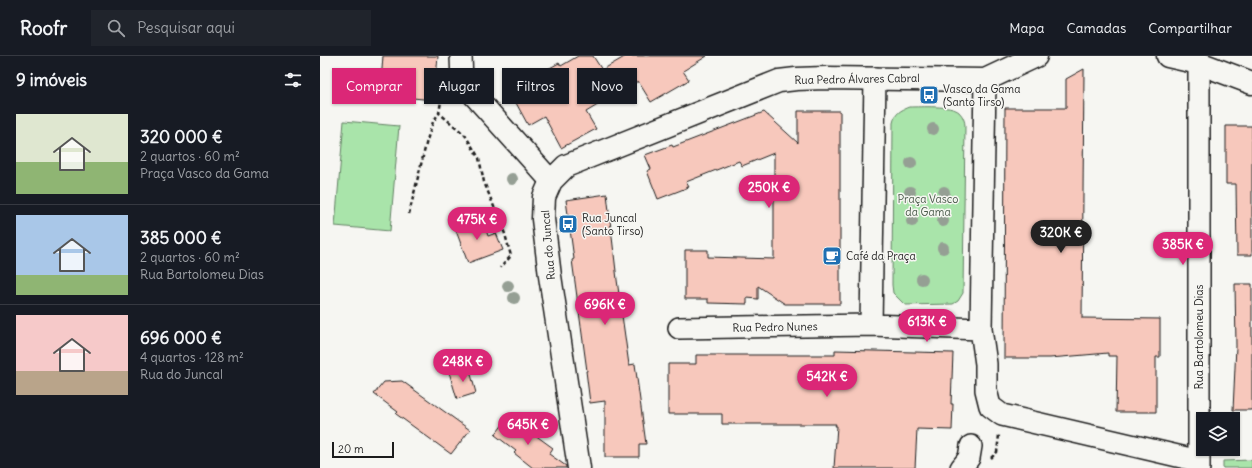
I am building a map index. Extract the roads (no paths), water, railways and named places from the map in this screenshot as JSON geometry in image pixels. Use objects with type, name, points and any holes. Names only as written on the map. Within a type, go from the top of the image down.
[{"type":"street","points":[[462,56],[462,82],[551,181]]},
{"type":"street","name":"Rua Pedro Álvares Cabral","points":[[551,181],[566,166],[779,82],[796,79],[875,78],[985,80],[1036,56]]},
{"type":"street","points":[[1168,56],[1199,63],[1252,83]]},
{"type":"street","name":"Rua Bartolomeu Dias","points":[[1199,63],[1199,465]]},
{"type":"street","points":[[875,78],[871,325],[982,329]]},
{"type":"street","points":[[985,80],[982,329],[986,364],[986,390],[990,406],[1002,415],[1199,465]]},
{"type":"street","name":"Rua do Juncal","points":[[551,181],[544,197],[543,219],[551,284],[579,468]]},
{"type":"street","name":"Rua Pedro Nunes","points":[[679,328],[871,325]]},
{"type":"street","points":[[961,468],[969,458],[971,446]]},
{"type":"place","name":"Vasco da Gama (Santo Tirso)","points":[[929,95]]},
{"type":"place","name":"Rua Juncal (Santo Tirso)","points":[[568,224]]},
{"type":"place","name":"Café da Praça","points":[[832,256]]},
{"type":"park label","name":"Praça Vasco da Gama","points":[[928,205]]}]
